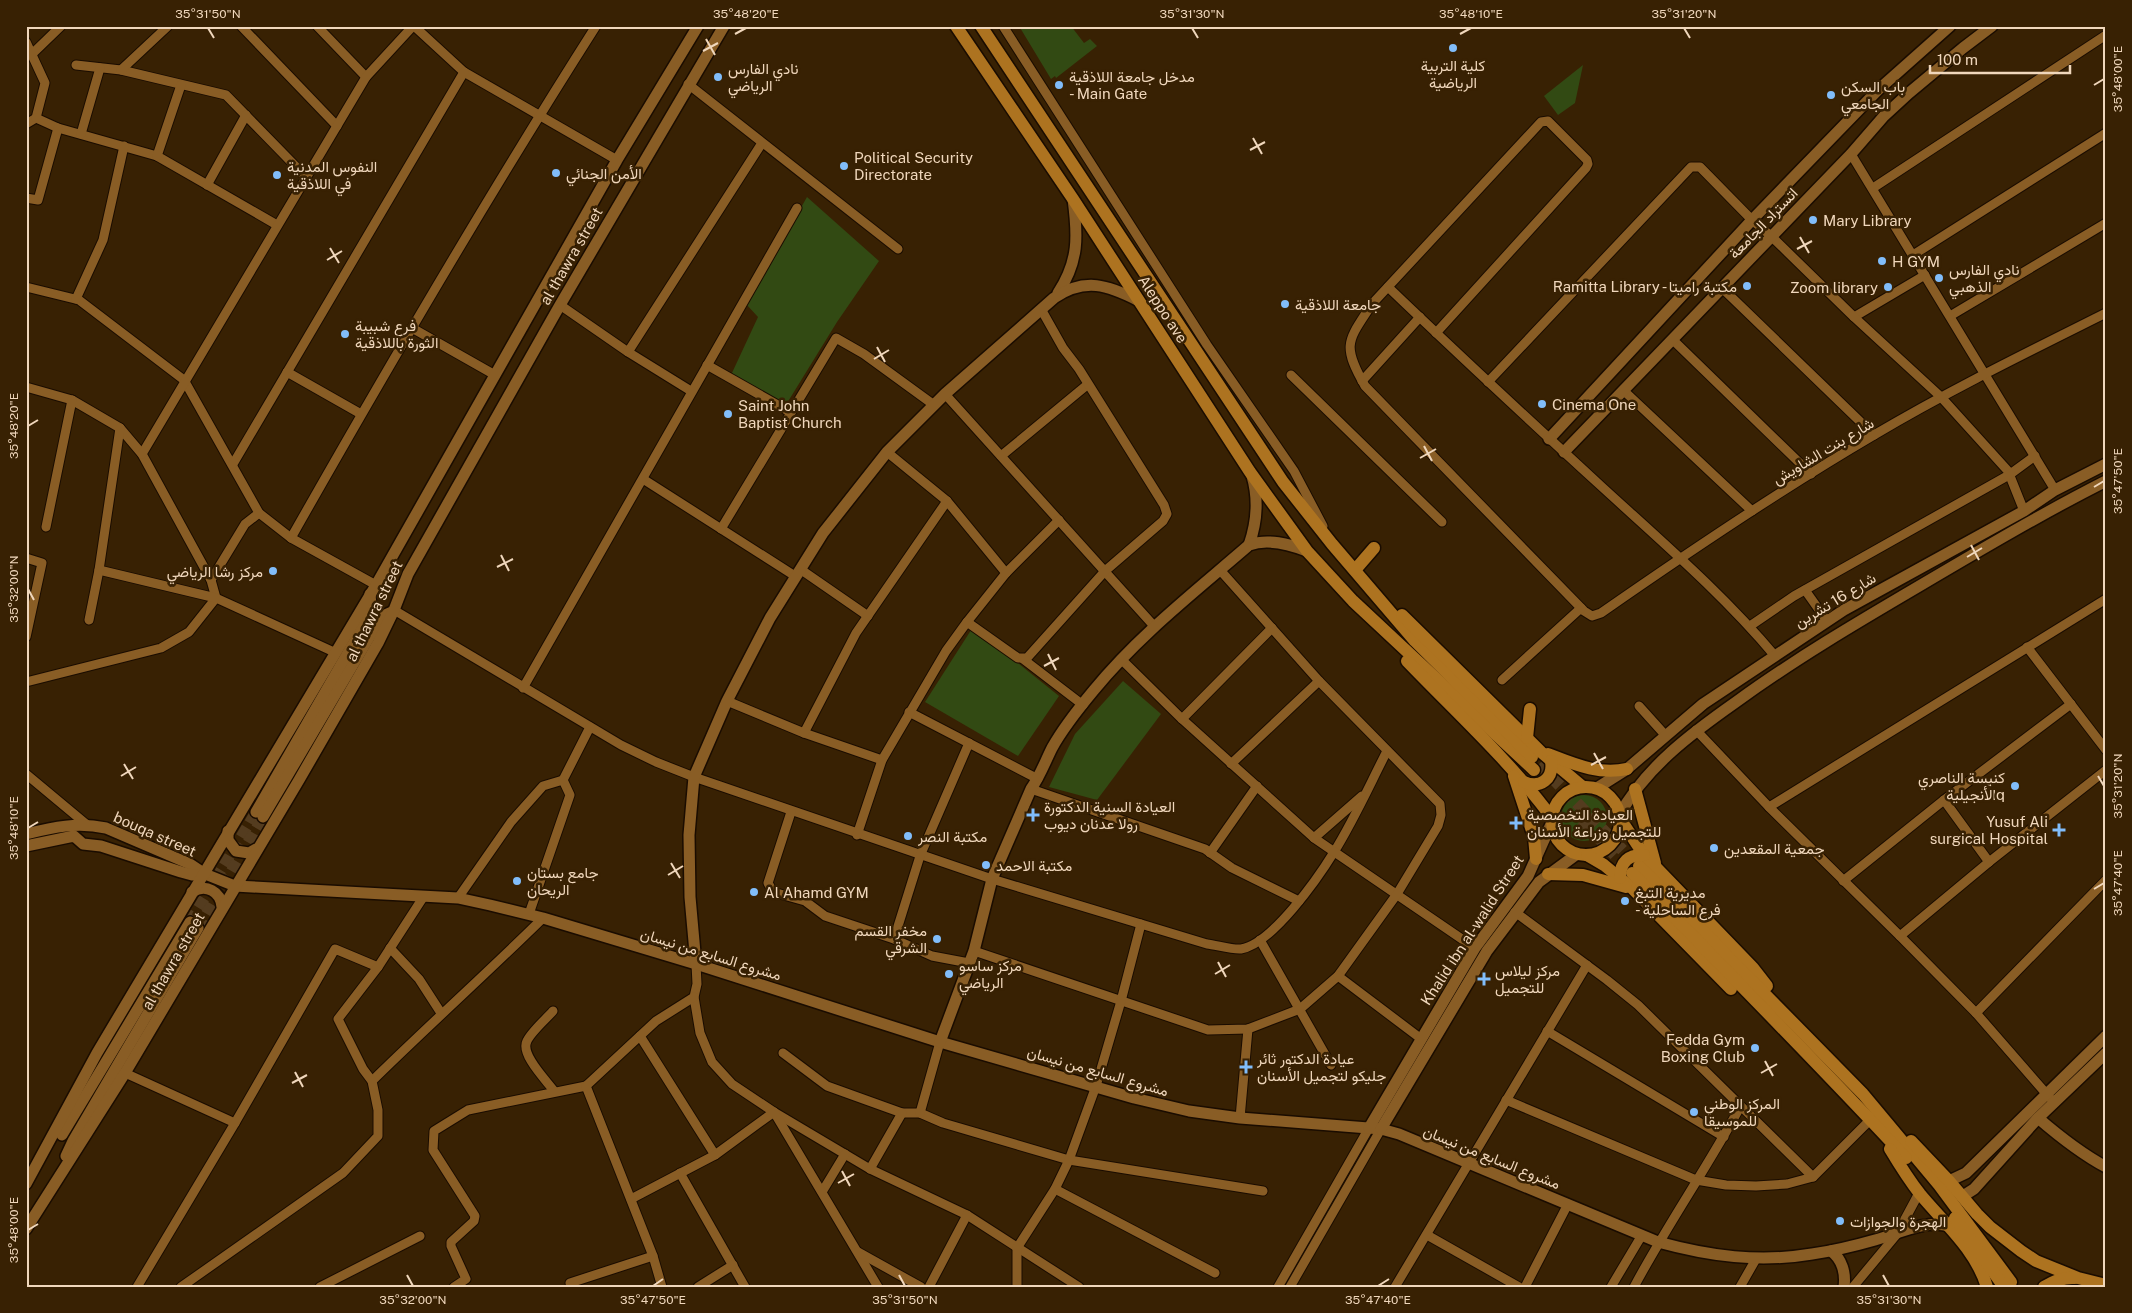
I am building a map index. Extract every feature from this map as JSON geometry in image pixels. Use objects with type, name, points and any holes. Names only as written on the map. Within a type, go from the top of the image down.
[{"type":"main road","name":"al thawra street","points":[[26,1184],[35,1171],[97,1053],[192,892],[205,874],[228,831],[334,652],[373,590],[617,160],[698,26]]},
{"type":"main road","name":"al thawra street","points":[[26,1229],[125,1073],[256,849],[299,780],[378,643],[394,610],[408,574],[560,305],[688,84],[724,26]]},
{"type":"main road","name":"Aleppo ave","points":[[956,26],[1073,199],[1250,472],[1307,551],[1354,601]]},
{"type":"main road","name":"Aleppo ave","points":[[981,26],[1283,482],[1332,544],[1372,590]]},
{"type":"main road","points":[[1549,438],[1752,220],[1878,90],[1950,26]]},
{"type":"main road","name":"اتستراد الجامعة","points":[[1564,452],[1851,154],[1884,116],[1909,92],[1992,26]]},
{"type":"main road","points":[[684,50],[695,51],[704,60]]},
{"type":"main road","points":[[1054,298],[1066,281],[1077,247],[1073,199]]},
{"type":"main road","points":[[696,964],[690,897],[689,835],[694,777],[727,701],[770,618],[797,572],[854,492],[887,452],[945,394],[1054,298],[1068,288],[1082,285],[1097,285],[1116,289],[1139,302]]},
{"type":"main road","name":"شارع 16 تشرين","points":[[1598,788],[1627,770],[1696,709],[1844,610],[2024,511],[2055,490],[2106,464]]},
{"type":"main road","points":[[1249,545],[1256,521],[1257,509],[1250,472]]},
{"type":"main road","name":"شارع 16 تشرين","points":[[1620,817],[1644,779],[1696,730],[1762,683],[1852,625],[2062,503],[2106,481]]},
{"type":"main road","points":[[940,1042],[974,951],[992,879],[1031,789],[1038,779],[1053,747],[1083,705],[1154,626],[1249,545],[1258,542],[1279,542],[1307,551]]},
{"type":"main road","points":[[1355,570],[1374,548]]},
{"type":"main road","points":[[373,590],[368,618],[260,815],[377,624],[385,615],[394,610]]},
{"type":"main road","points":[[1372,590],[1416,628],[1528,738],[1538,762]]},
{"type":"main road","points":[[1372,590],[1415,641],[1538,762],[1551,761],[1582,786]]},
{"type":"main road","points":[[1354,601],[1538,762],[1608,772],[1627,770]]},
{"type":"main road","points":[[1354,601],[1378,632],[1524,782],[1552,820]]},
{"type":"main road","points":[[1844,610],[1852,625]]},
{"type":"main road","points":[[1528,738],[1530,710]]},
{"type":"main road","points":[[1524,782],[1538,785],[1545,782],[1552,768],[1551,761]]},
{"type":"main road","points":[[1510,767],[1530,821],[1536,859]]},
{"type":"main road","points":[[1781,1028],[1756,1012],[1620,878],[1604,865],[1566,849],[1560,843],[1554,833],[1552,820],[1554,810],[1562,796],[1582,786],[1598,788],[1614,800],[1639,865],[1863,1094],[1951,1201],[2008,1284]]},
{"type":"main road","points":[[1636,789],[1643,823],[1656,868],[1753,968],[1764,981],[1775,1004]]},
{"type":"main road","points":[[1375,1128],[1487,952],[1515,912],[1539,882],[1548,874],[1582,855],[1604,851],[1611,845],[1620,829],[1620,817]]},
{"type":"main road","name":"Khalid ibn al-walid Street","points":[[1375,1128],[1420,1038],[1475,948],[1528,876],[1552,820]]},
{"type":"main road","name":"bouqa street","points":[[26,834],[62,825],[86,824],[106,828],[190,864],[205,874]]},
{"type":"main road","points":[[228,831],[228,840],[236,850],[249,853],[256,849]]},
{"type":"main road","name":"bouqa street","points":[[26,846],[74,836],[83,844],[101,846],[192,875],[205,874]]},
{"type":"main road","points":[[1620,878],[1620,871],[1626,860],[1631,856],[1781,1028],[1870,1120],[1944,1202],[2008,1284]]},
{"type":"main road","points":[[1639,865],[1656,868]]},
{"type":"main road","name":"مشروع السابع من نيسان","points":[[205,874],[235,886],[458,898],[529,914],[696,964],[940,1042],[1134,1098],[1189,1111],[1240,1118],[1375,1128],[1399,1134],[1658,1242],[1729,1257],[1756,1259],[1793,1257],[1831,1251],[1919,1227],[1942,1224],[1948,1226]]},
{"type":"main road","points":[[1548,874],[1571,874],[1596,878],[1633,889]]},
{"type":"main road","points":[[192,892],[201,888],[210,889],[220,898],[222,907]]},
{"type":"main road","points":[[35,1171],[57,1143],[194,925],[73,1140],[62,1173]]},
{"type":"main road","points":[[1962,1196],[1974,1190],[2038,1118],[2050,1098],[2106,1036]]},
{"type":"main road","points":[[1949,1181],[1966,1173],[2050,1098],[2106,1053]]},
{"type":"main road","points":[[1863,1094],[1881,1108],[1990,1228],[2036,1261],[2078,1278],[2106,1285]]},
{"type":"main road","points":[[2038,1118],[2063,1140],[2104,1163]]},
{"type":"main road","points":[[1870,1120],[1919,1193],[1948,1226],[1979,1267],[1987,1287]]},
{"type":"main road","points":[[1831,1251],[1837,1256],[1845,1273],[1844,1287]]},
{"type":"main road","points":[[2044,1287],[2066,1278],[2078,1278],[2091,1287]]},
{"type":"street","points":[[31,55],[61,26]]},
{"type":"street","points":[[121,70],[168,26]]},
{"type":"street","points":[[241,26],[337,126]]},
{"type":"street","points":[[317,26],[366,77]]},
{"type":"street","points":[[142,454],[305,176],[366,77],[414,26],[464,72],[539,117],[617,160]]},
{"type":"street","points":[[291,538],[412,328],[596,26]]},
{"type":"street","points":[[1003,26],[1207,345],[1294,471],[1332,544]]},
{"type":"street","points":[[1873,188],[2106,36]]},
{"type":"street","points":[[26,42],[45,83],[36,118],[26,124]]},
{"type":"street","points":[[76,65],[121,70],[226,95],[305,176]]},
{"type":"street","points":[[81,134],[100,68]]},
{"type":"street","points":[[233,464],[464,72]]},
{"type":"street","points":[[688,84],[898,249]]},
{"type":"street","points":[[157,156],[182,85]]},
{"type":"street","points":[[207,184],[246,114]]},
{"type":"street","points":[[36,118],[58,128],[157,156],[277,225]]},
{"type":"street","points":[[1436,333],[1588,164],[1587,160],[1548,121],[1541,122],[1372,304],[1350,337],[1349,346],[1362,381],[1581,608],[1502,680]]},
{"type":"street","points":[[26,198],[38,200],[58,128]]},
{"type":"street","points":[[1913,255],[2106,133]]},
{"type":"street","points":[[628,352],[762,143]]},
{"type":"street","points":[[76,299],[103,240],[124,146]]},
{"type":"street","points":[[1851,154],[2055,490]]},
{"type":"street","points":[[1488,382],[1691,167],[1700,167],[1752,220],[1941,397],[2010,475],[2024,511]]},
{"type":"street","points":[[523,688],[797,208]]},
{"type":"street","points":[[1950,316],[2106,223]]},
{"type":"street","points":[[1854,317],[1925,275]]},
{"type":"street","points":[[1388,286],[1488,382],[1680,558],[1750,626],[1775,656]]},
{"type":"street","points":[[26,288],[76,299],[184,380],[259,513],[291,538],[373,590]]},
{"type":"street","points":[[1722,288],[1874,435]]},
{"type":"street","points":[[560,305],[628,352],[691,392]]},
{"type":"street","points":[[1023,659],[1031,655],[1105,571],[1163,521],[1167,514],[1164,505],[1087,385],[1079,369],[1063,348],[1041,309]]},
{"type":"street","name":"شارع بنت الشاويش","points":[[1581,608],[1592,616],[1601,613],[1752,510],[1874,435],[1984,373],[2106,312]]},
{"type":"street","points":[[1362,381],[1420,317]]},
{"type":"street","points":[[412,328],[495,375]]},
{"type":"street","points":[[720,529],[836,338],[864,354],[934,405]]},
{"type":"street","points":[[1672,340],[1811,474]]},
{"type":"street","points":[[706,365],[790,412]]},
{"type":"street","points":[[287,372],[361,414]]},
{"type":"street","points":[[1291,375],[1442,522]]},
{"type":"street","points":[[1001,456],[1087,385]]},
{"type":"street","points":[[26,387],[72,400],[120,428],[142,454],[211,580],[216,598]]},
{"type":"street","points":[[1624,390],[1752,510]]},
{"type":"street","points":[[945,394],[1154,626]]},
{"type":"street","points":[[46,527],[72,400]]},
{"type":"street","points":[[89,620],[99,570],[120,428]]},
{"type":"street","points":[[887,452],[948,501],[1006,573]]},
{"type":"street","points":[[1750,626],[1805,590],[2010,475],[2035,456]]},
{"type":"street","points":[[643,479],[720,529],[797,572],[868,616]]},
{"type":"street","points":[[804,732],[856,634],[948,501]]},
{"type":"street","points":[[211,580],[245,524],[259,513]]},
{"type":"street","points":[[857,834],[882,760],[941,658],[1006,573],[1059,520]]},
{"type":"street","points":[[26,558],[42,563],[26,637]]},
{"type":"street","points":[[99,570],[216,598],[334,652]]},
{"type":"street","points":[[974,951],[1208,1030],[1248,1028],[1300,1009],[1338,976],[1397,894],[1438,826],[1441,810],[1437,800],[1319,681],[1220,570]]},
{"type":"street","points":[[1805,590],[1827,621]]},
{"type":"street","points":[[26,682],[161,648],[190,632],[216,598]]},
{"type":"street","points":[[1769,807],[2106,599]]},
{"type":"street","points":[[394,610],[590,728],[656,762],[791,812],[920,856],[1207,944],[1240,949],[1271,933],[1299,900],[1334,852],[1387,751]]},
{"type":"street","points":[[967,622],[1018,658],[1023,659],[1083,705]]},
{"type":"street","points":[[1182,718],[1272,628]]},
{"type":"street","points":[[2027,647],[2106,750]]},
{"type":"street","points":[[1122,660],[1231,764],[1314,838],[1475,948]]},
{"type":"street","points":[[1231,764],[1319,681]]},
{"type":"street","points":[[727,701],[804,732],[882,760]]},
{"type":"street","points":[[1843,881],[1944,800],[2071,704]]},
{"type":"street","points":[[1639,706],[1666,736]]},
{"type":"street","points":[[909,712],[1038,779]]},
{"type":"street","points":[[458,898],[511,822],[543,786],[563,780],[590,728]]},
{"type":"street","points":[[1696,730],[1769,807],[1976,1013],[2050,1098]]},
{"type":"street","points":[[894,938],[920,856],[969,743]]},
{"type":"street","points":[[1900,936],[1989,862],[2106,770]]},
{"type":"street","points":[[26,774],[86,824]]},
{"type":"street","points":[[529,914],[570,795],[563,780]]},
{"type":"street","points":[[1210,853],[1257,786]]},
{"type":"street","points":[[1031,789],[1205,849],[1232,868],[1299,900]]},
{"type":"street","points":[[1314,838],[1366,792]]},
{"type":"street","points":[[1944,800],[1989,862]]},
{"type":"street","points":[[791,812],[768,883],[769,888],[773,892],[805,901],[825,916],[894,938],[932,956],[969,963]]},
{"type":"street","points":[[1976,1013],[2106,880]]},
{"type":"street","points":[[181,1287],[343,1174],[378,1136],[378,1110],[372,1081],[363,1069],[338,1019],[378,966],[424,896]]},
{"type":"street","points":[[1515,912],[1638,1005],[1813,1177]]},
{"type":"street","points":[[372,1081],[441,1013],[544,918]]},
{"type":"street","points":[[1016,1287],[1017,1248],[1055,1189],[1069,1160],[1096,1086],[1141,924]]},
{"type":"street","points":[[1260,940],[1331,1065]]},
{"type":"street","points":[[390,948],[419,979],[441,1013]]},
{"type":"street","points":[[137,1287],[236,1123],[335,949],[378,966]]},
{"type":"street","points":[[696,964],[697,984],[694,997],[700,1032],[712,1062],[732,1084],[774,1112],[870,1169],[967,1215],[1079,1287]]},
{"type":"street","points":[[1395,1287],[1587,965]]},
{"type":"street","points":[[1338,976],[1420,1038]]},
{"type":"street","points":[[454,1287],[468,1283],[451,1246],[451,1242],[474,1221],[475,1216],[433,1150],[434,1131],[468,1110],[586,1086],[656,1021],[694,997]]},
{"type":"street","points":[[553,1011],[527,1041],[525,1050],[554,1091]]},
{"type":"street","points":[[1240,1118],[1248,1028]]},
{"type":"street","points":[[1547,1031],[1724,1137]]},
{"type":"street","points":[[640,1036],[714,1155]]},
{"type":"street","points":[[920,1113],[940,1042]]},
{"type":"street","points":[[783,1053],[828,1086],[902,1113],[920,1113],[944,1123],[1069,1160],[1263,1191]]},
{"type":"street","points":[[125,1073],[236,1123]]},
{"type":"street","points":[[586,1086],[654,1256],[662,1287]]},
{"type":"street","points":[[1506,1100],[1696,1180],[1726,1185],[1787,1184],[1813,1177],[1870,1120]]},
{"type":"street","points":[[1634,1287],[1658,1242],[1724,1137],[1740,1107]]},
{"type":"street","points":[[631,1199],[714,1155],[774,1112]]},
{"type":"street","points":[[774,1112],[878,1287]]},
{"type":"street","points":[[870,1169],[902,1113]]},
{"type":"street","name":"Khalid ibn al-walid Street","points":[[1278,1287],[1375,1128]]},
{"type":"street","name":"Khalid ibn al-walid Street","points":[[1290,1287],[1375,1128]]},
{"type":"street","points":[[822,1192],[845,1154]]},
{"type":"street","points":[[680,1173],[745,1287]]},
{"type":"street","points":[[1055,1189],[1215,1273]]},
{"type":"street","points":[[1853,1287],[1896,1234],[1919,1193]]},
{"type":"street","points":[[1525,1287],[1568,1204]]},
{"type":"street","points":[[929,1287],[967,1215]]},
{"type":"street","points":[[1427,1235],[1519,1287]]},
{"type":"street","points":[[1611,1287],[1642,1235]]},
{"type":"street","points":[[320,1287],[420,1236]]},
{"type":"street","points":[[858,1252],[921,1287]]},
{"type":"street","points":[[572,1287],[570,1283],[654,1256]]},
{"type":"street","points":[[1740,1287],[1756,1259]]},
{"type":"street","points":[[698,1287],[733,1265]]},
{"type":"green space","points":[[1019,26],[1071,26],[1084,43],[1090,39],[1097,46],[1056,78],[1055,76],[1051,79]]},
{"type":"green space","points":[[1583,65],[1575,103],[1558,115],[1544,96]]},
{"type":"green space","points":[[807,197],[879,261],[837,322],[784,408],[731,375],[758,317],[746,304]]},
{"type":"green space","points":[[973,627],[1059,696],[1018,756],[925,702]]},
{"type":"green space","points":[[1123,681],[1161,714],[1097,800],[1049,787],[1075,734]]},
{"type":"green space","points":[[1584,795],[1597,799],[1603,805],[1607,818],[1603,831],[1597,837],[1584,841],[1571,837],[1565,831],[1561,818],[1565,805],[1571,799]]},
{"type":"tunnel","points":[[1539,764],[1637,865]]},
{"type":"tunnel","points":[[190,922],[256,812]]},
{"type":"tunnel","points":[[198,928],[263,817]]},
{"type":"tunnel","points":[[1582,820],[1630,871]]},
{"type":"place","name":"كلية التربية الرياضية","points":[[1453,48]]},
{"type":"place","name":"نادي الفارس الرياضي","points":[[718,77]]},
{"type":"place","name":"مدخل جامعة اللاذقية - Main Gate","points":[[1059,85]]},
{"type":"place","name":"باب السكن الجامعي","points":[[1831,95]]},
{"type":"place","name":"Political Security Directorate","points":[[844,166]]},
{"type":"place","name":"الأمن الجنائي","points":[[556,173]]},
{"type":"place","name":"النفوس المدنية في اللاذقية","points":[[277,175]]},
{"type":"place","name":"Mary Library","points":[[1813,220]]},
{"type":"place","name":"H GYM","points":[[1882,261]]},
{"type":"place","name":"نادي الفارس الذهبي","points":[[1939,278]]},
{"type":"place","name":"Ramitta Library - مكتبة راميتا","points":[[1747,286]]},
{"type":"place","name":"Zoom library","points":[[1888,287]]},
{"type":"place","name":"جامعة اللاذقية","points":[[1285,304]]},
{"type":"place","name":"فرع شبيبة الثورة باللاذقية","points":[[345,334]]},
{"type":"place","name":"Cinema One","points":[[1542,404]]},
{"type":"place","name":"Saint John Baptist Church","points":[[728,414]]},
{"type":"place","name":"مركز رشا الرياضي","points":[[273,571]]},
{"type":"place","name":"كنيسة الناصري الأنجيليةq","points":[[2015,786]]},
{"type":"place","name":"العيادة السنية الدكتورة رولا عدنان ديوب","points":[[1033,815]]},
{"type":"place","name":"العيادة التخصصية للتجميل وزراعة الأسنان","points":[[1516,823]]},
{"type":"place","name":"Yusuf Ali surgical Hospital","points":[[2059,830]]},
{"type":"place","name":"مكتبة النصر","points":[[908,836]]},
{"type":"place","name":"جمعية المقعدين","points":[[1714,848]]},
{"type":"place","name":"مكتبة الاحمد","points":[[986,865]]},
{"type":"place","name":"جامع بستان الريحان","points":[[517,881]]},
{"type":"place","name":"Al Ahamd GYM","points":[[754,892]]},
{"type":"place","name":"مديرية التبغ - فرع الساحلية","points":[[1625,901]]},
{"type":"place","name":"مخفر القسم الشرقي","points":[[937,939]]},
{"type":"place","name":"مركز ساسو الرياضي","points":[[949,974]]},
{"type":"place","name":"مركز ليلاس للتجميل","points":[[1484,979]]},
{"type":"place","name":"Fedda Gym Boxing Club","points":[[1755,1048]]},
{"type":"place","name":"عيادة الدكتور ثائر جليكو لتجميل الأسنان","points":[[1246,1067]]},
{"type":"place","name":"المركز الوطني للموسيقا","points":[[1694,1112]]},
{"type":"place","name":"الهجرة والجوازات","points":[[1840,1221]]}]
